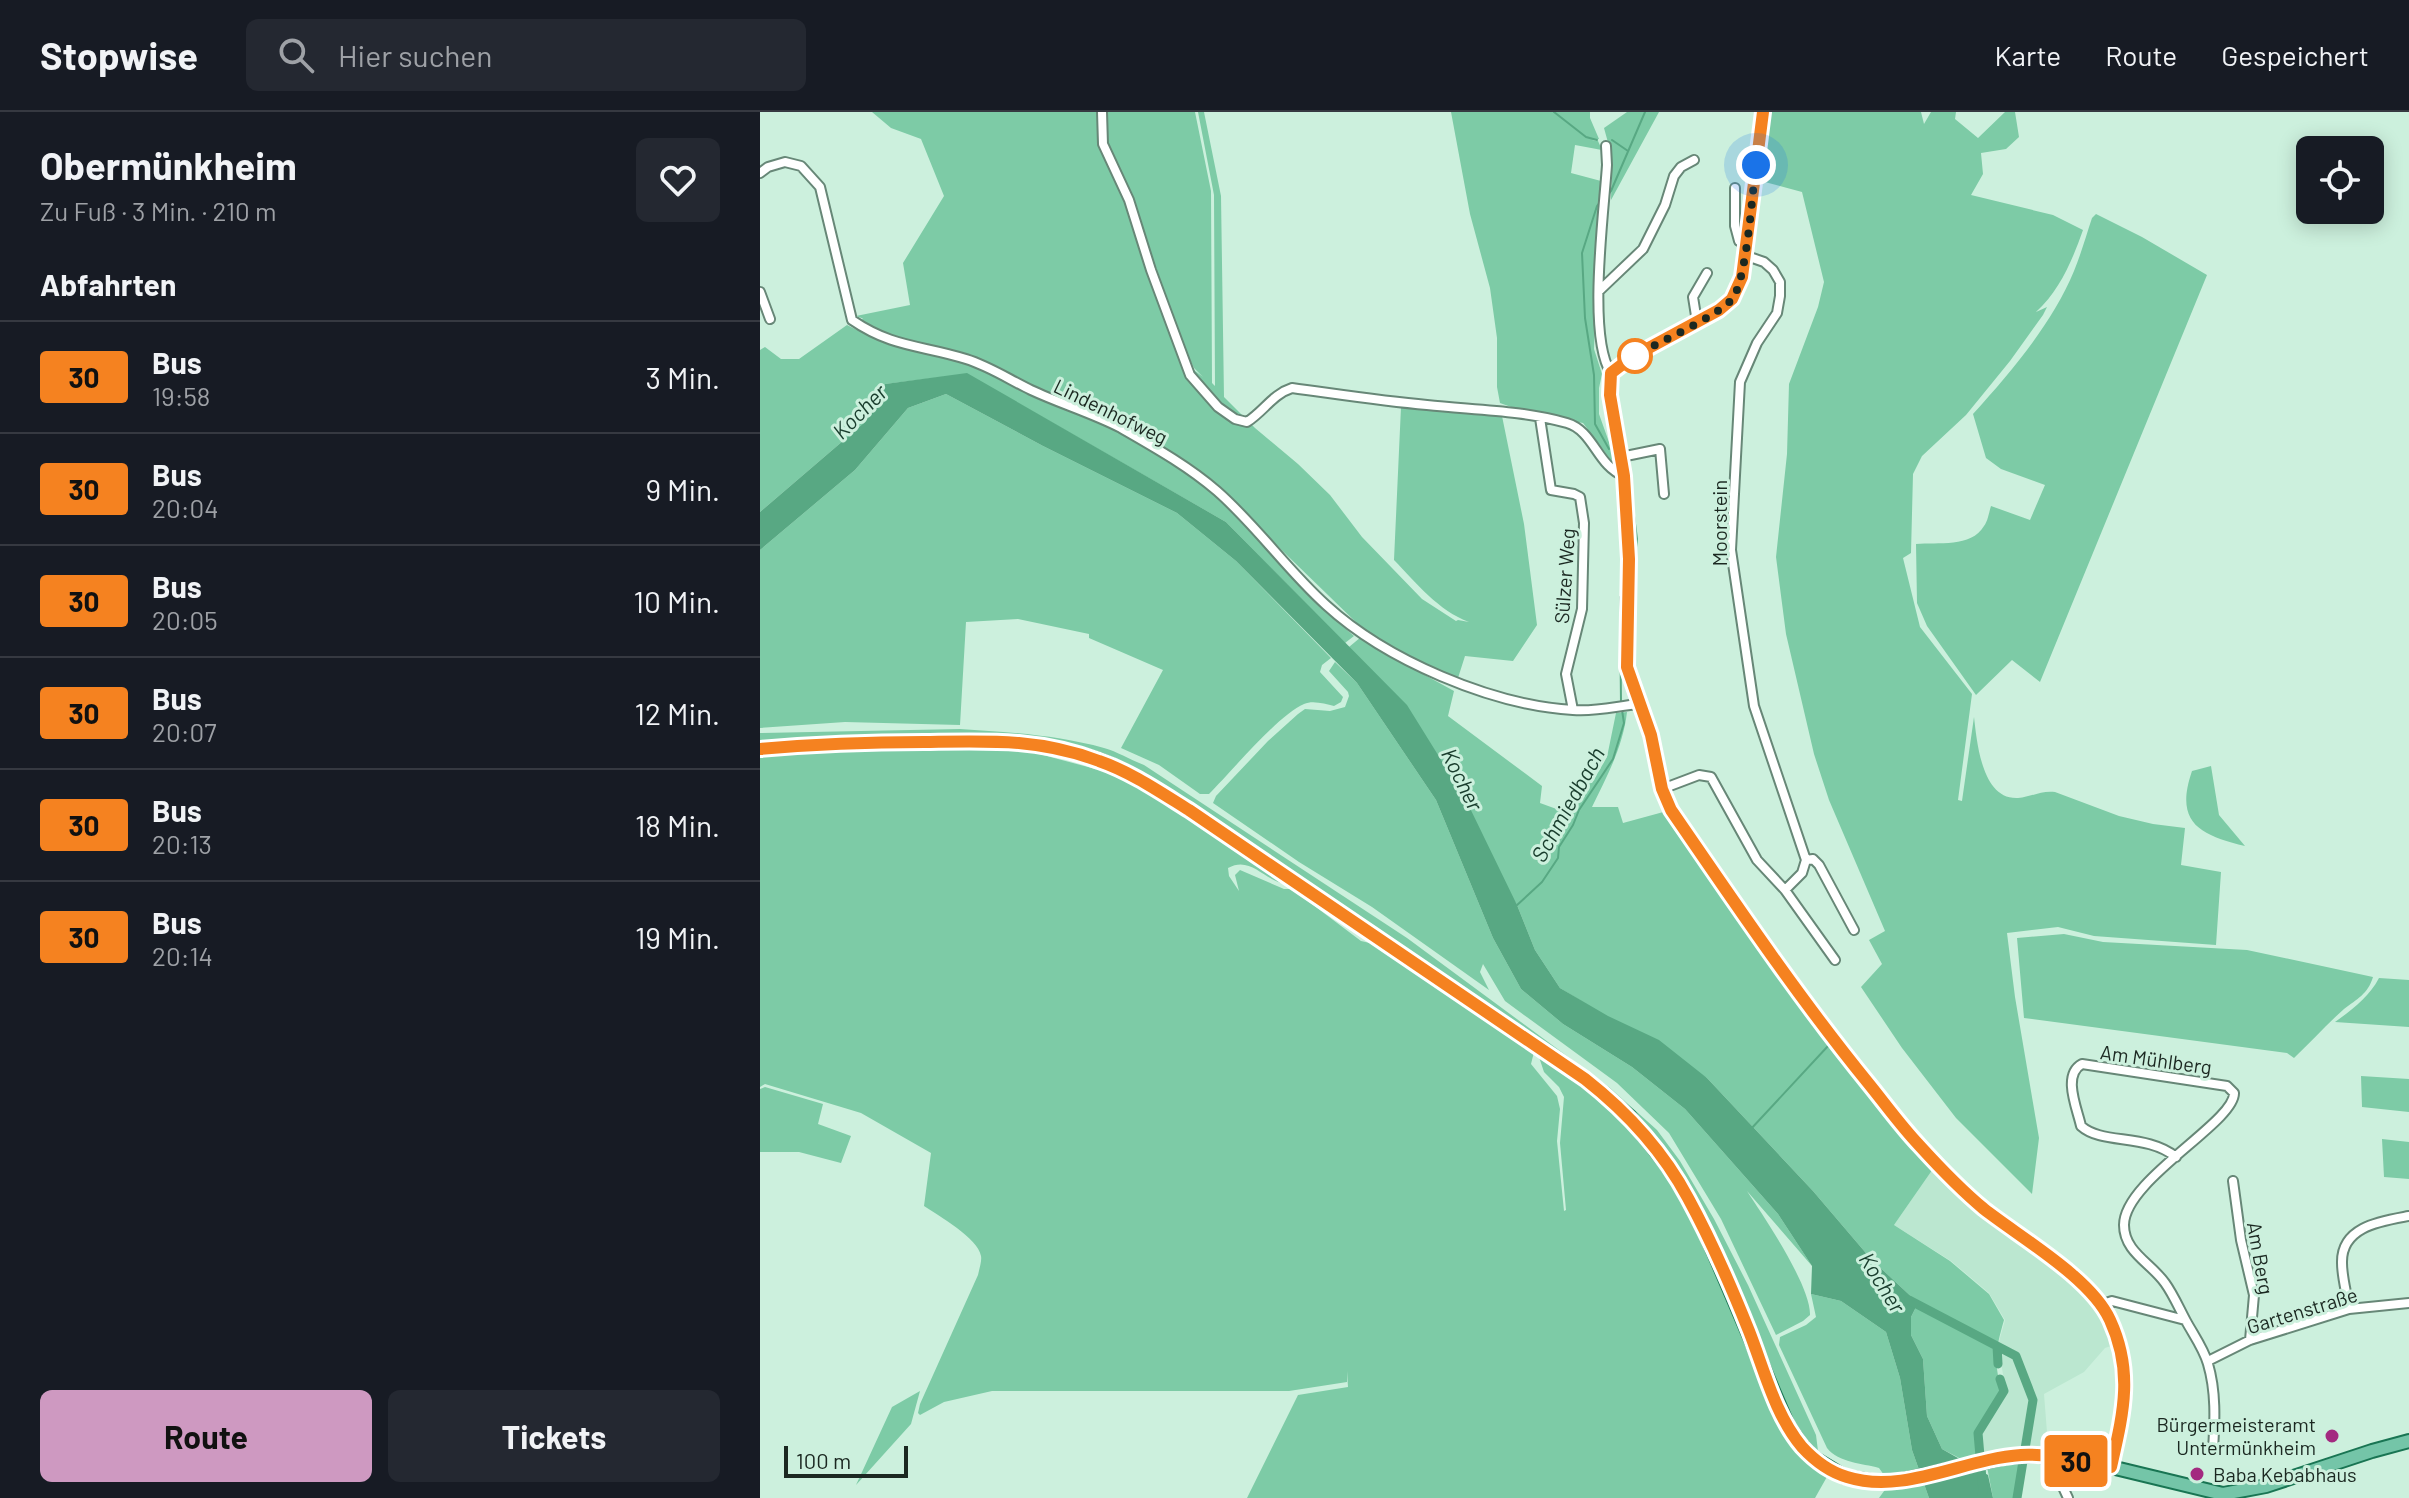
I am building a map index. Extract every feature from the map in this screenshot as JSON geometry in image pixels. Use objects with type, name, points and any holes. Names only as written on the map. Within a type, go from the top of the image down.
[{"type":"main road","points":[[760,749],[823,743],[1007,740],[1052,747],[1100,761],[1146,783],[1189,810],[1585,1079],[1629,1116],[1660,1153],[1688,1197],[1749,1330],[1788,1426],[1814,1458],[1845,1477],[1882,1482],[2007,1457],[2034,1455],[2111,1467],[2223,1494],[2266,1486],[2409,1441]]},
{"type":"street","points":[[1102,112],[1103,144],[1129,200],[1190,375],[1218,407],[1235,419],[1247,422],[1281,392],[1292,388],[1368,400],[1540,418],[1582,431],[1601,460],[1612,471],[1624,476]]},
{"type":"street","points":[[1611,373],[1632,357],[1719,310],[1732,299],[1742,277],[1763,112]]},
{"type":"street","points":[[1606,146],[1599,291],[1600,340],[1605,365],[1611,373],[1610,395],[1624,476],[1629,559],[1627,667],[1651,735],[1662,789],[1671,810],[1749,925],[1843,1052],[1918,1144],[1981,1206],[2093,1294],[2110,1318],[2121,1349],[2126,1379],[2125,1406],[2111,1467]]},
{"type":"street","points":[[1599,291],[1643,249],[1665,205],[1674,176],[1681,167],[1694,160]]},
{"type":"street","name":"Lindenhofweg","points":[[760,173],[785,162],[801,166],[820,187],[852,320],[879,337],[977,363],[1115,426],[1163,452],[1216,490],[1326,605],[1362,634],[1403,660],[1492,695],[1538,707],[1597,711],[1639,704]]},
{"type":"street","points":[[1735,188],[1735,226],[1739,241],[1746,245]]},
{"type":"street","name":"Moorstein","points":[[1744,255],[1764,262],[1780,282],[1777,313],[1757,343],[1740,382],[1731,550],[1754,706],[1806,860],[1813,859],[1819,865],[1854,930]]},
{"type":"street","points":[[1697,322],[1693,297],[1707,273]]},
{"type":"street","points":[[760,292],[770,319]]},
{"type":"street","name":"Sülzer Weg","points":[[1540,418],[1551,490],[1580,497],[1584,523],[1582,609],[1566,674],[1573,710]]},
{"type":"street","points":[[1621,457],[1660,449],[1664,494]]},
{"type":"street","points":[[1662,789],[1699,775],[1711,777],[1757,860],[1785,890],[1835,960]]},
{"type":"street","points":[[1785,890],[1802,873],[1806,860]]},
{"type":"street","name":"Am Mühlberg","points":[[2082,1064],[2227,1086],[2234,1093],[2230,1106],[2176,1157],[2155,1144],[2083,1129],[2071,1079],[2073,1070],[2082,1064]]},
{"type":"street","points":[[2176,1157],[2129,1205],[2124,1224],[2125,1236],[2130,1246],[2167,1285],[2208,1361],[2214,1402],[2213,1449]]},
{"type":"street","name":"Am Berg","points":[[2233,1181],[2241,1240],[2254,1295],[2250,1340]]},
{"type":"street","points":[[2349,1309],[2342,1263],[2349,1241],[2367,1224],[2409,1216]]},
{"type":"street","points":[[2100,1305],[2112,1301],[2185,1320]]},
{"type":"street","name":"Gartenstraße","points":[[2208,1361],[2250,1340],[2349,1309],[2409,1303]]},
{"type":"street","points":[[2049,1457],[2068,1498]]},
{"type":"shaded area","points":[[872,112],[1098,112],[1100,148],[1125,202],[1144,265],[1179,358],[1203,377],[1194,368],[1179,338],[1106,144],[1105,112],[1195,112],[1211,191],[1212,383],[1215,386],[1214,195],[1198,112],[1204,112],[1221,196],[1224,397],[1330,495],[1362,537],[1422,599],[1456,621],[1469,622],[1438,604],[1394,560],[1401,407],[1502,416],[1524,524],[1537,625],[1513,661],[1465,656],[1458,678],[1404,657],[1364,630],[1259,528],[1239,514],[1236,517],[1325,611],[1354,636],[1345,643],[1226,522],[967,374],[885,384],[865,422],[760,512],[760,350],[765,347],[781,359],[799,359],[847,325],[857,330],[863,318],[856,316],[910,305],[903,263],[944,196],[921,139],[891,128]]},
{"type":"shaded area","points":[[1451,112],[1590,112],[1599,139],[1592,140],[1598,141],[1602,150],[1575,145],[1571,173],[1601,181],[1594,349],[1602,374],[1599,414],[1616,462],[1610,459],[1583,423],[1522,411],[1500,403],[1497,338],[1490,288],[1470,214]]},
{"type":"shaded area","points":[[1627,112],[1659,112],[1611,200],[1612,157],[1604,128]]},
{"type":"shaded area","points":[[1766,112],[1921,112],[1924,124],[1931,112],[1956,112],[1955,119],[1978,138],[2005,112],[2015,112],[2019,137],[2006,149],[1981,153],[1983,174],[1971,195],[2053,215],[2083,230],[2064,274],[2036,312],[2047,307],[2043,315],[1966,415],[1922,456],[1913,474],[1911,553],[1903,558],[1920,627],[1972,694],[1958,800],[1962,801],[1974,717],[1980,755],[1996,790],[2018,798],[2055,792],[2119,816],[2185,828],[2181,865],[2221,872],[2216,945],[2094,936],[2058,927],[2007,933],[2039,1138],[2032,1194],[1956,1118],[1902,1048],[1861,987],[1882,964],[1869,940],[1885,931],[1829,800],[1814,754],[1786,634],[1776,557],[1787,454],[1789,384],[1818,307],[1824,282],[1802,192],[1761,181]]},
{"type":"shaded area","points":[[2096,214],[2207,275],[2040,682],[2012,660],[1976,695],[1927,626],[1917,603],[1916,544],[1971,538],[1985,524],[1991,506],[2030,520],[2045,485],[2001,469],[1986,458],[1973,414],[2016,364],[2054,310],[2074,271]]},
{"type":"shaded area","points":[[946,394],[1177,513],[1236,561],[1331,658],[1322,665],[1320,672],[1343,697],[1341,702],[1334,706],[1308,703],[1293,710],[1209,794],[1200,794],[1159,765],[1121,748],[1163,670],[1089,638],[1089,634],[1018,619],[966,622],[960,725],[845,722],[760,728],[760,550],[855,470],[908,408]]},
{"type":"shaded area","points":[[1361,637],[1454,691],[1448,716],[1542,786],[1540,803],[1562,811],[1573,804],[1585,783],[1592,783],[1607,757],[1616,713],[1627,712],[1618,749],[1592,807],[1618,807],[1623,823],[1667,811],[1673,828],[1829,1045],[1935,1166],[1894,1225],[1950,1261],[1989,1294],[2004,1320],[1997,1355],[2002,1391],[1976,1434],[1980,1469],[1942,1449],[1927,1416],[1923,1359],[1911,1335],[1911,1317],[1918,1303],[1871,1259],[1813,1191],[1707,1078],[1560,988],[1535,950],[1517,905],[1349,647]]},
{"type":"shaded area","points":[[1335,662],[1357,683],[1436,800],[1493,938],[1521,989],[1563,1024],[1632,1067],[1685,1109],[1778,1214],[1812,1266],[1747,1191],[1803,1287],[1810,1315],[1803,1321],[1776,1335],[1721,1219],[1669,1133],[1617,1083],[1505,1001],[1483,964],[1480,972],[1489,990],[1372,907],[1213,803],[1216,796],[1268,741],[1298,714],[1305,709],[1330,711],[1345,707],[1348,692],[1329,671]]},
{"type":"shaded area","points":[[960,729],[1068,740],[1109,750],[1144,765],[1407,938],[1609,1087],[1657,1130],[1680,1161],[1714,1219],[1748,1285],[1816,1435],[1818,1451],[1816,1453],[1807,1443],[1787,1407],[1699,1204],[1671,1157],[1642,1122],[1584,1072],[1176,793],[1127,768],[1027,739],[947,735],[760,744],[760,733]]},
{"type":"shaded area","points":[[928,747],[1028,751],[1103,771],[1148,792],[1286,884],[1251,867],[1236,865],[1228,868],[1229,876],[1239,891],[1235,875],[1240,870],[1284,889],[1292,889],[1361,941],[1374,944],[1534,1052],[1531,1064],[1557,1096],[1560,1109],[1557,1141],[1564,1211],[1560,1143],[1564,1097],[1544,1072],[1539,1057],[1584,1087],[1642,1142],[1687,1208],[1783,1431],[1798,1453],[1828,1475],[1815,1498],[1247,1498],[1298,1395],[1348,1387],[1347,1371],[1347,1382],[1289,1391],[992,1391],[944,1402],[920,1415],[920,1404],[978,1275],[981,1256],[966,1235],[924,1206],[931,1153],[861,1113],[765,1084],[760,1087],[760,756]]},
{"type":"shaded area","points":[[2211,766],[2219,815],[2245,846],[2204,831],[2189,815],[2186,803],[2192,771]]},
{"type":"shaded area","points":[[2064,934],[2103,942],[2247,950],[2373,977],[2362,996],[2294,1058],[2287,1053],[2024,1018],[2017,938]]},
{"type":"shaded area","points":[[2379,978],[2409,980],[2409,1027],[2335,1022],[2365,997]]},
{"type":"shaded area","points":[[2361,1076],[2409,1079],[2409,1112],[2362,1107]]},
{"type":"shaded area","points":[[765,1087],[823,1104],[818,1124],[851,1136],[841,1163],[799,1152],[760,1152],[760,1089]]},
{"type":"shaded area","points":[[2382,1139],[2409,1142],[2409,1179],[2384,1177]]},
{"type":"shaded area","points":[[1935,1166],[1984,1214],[2062,1269],[2084,1289],[2106,1318],[2117,1344],[2105,1348],[2084,1372],[2044,1394],[2048,1445],[1981,1455],[1980,1433],[2006,1392],[1998,1345],[2005,1320],[1989,1293],[1951,1261],[1894,1225]]},
{"type":"shaded area","points":[[1811,1294],[1841,1301],[1886,1332],[1900,1378],[1912,1450],[1929,1498],[1879,1498],[1887,1487],[1887,1475],[1879,1468],[1838,1457],[1827,1448],[1779,1345],[1780,1337],[1816,1317]]},
{"type":"shaded area","points":[[920,1391],[911,1424],[856,1485],[892,1407]]},
{"type":"shaded area","points":[[2024,1449],[2014,1498],[1993,1498],[1985,1456]]},
{"type":"water","name":"Kocher","points":[[967,373],[1226,522],[1407,705],[1466,800],[1517,905],[1535,950],[1560,988],[1608,1016],[1659,1040],[1707,1078],[1813,1191],[1871,1259],[1918,1303],[1911,1317],[1911,1335],[1923,1359],[1927,1416],[1942,1449],[1988,1475],[1993,1498],[1929,1498],[1912,1450],[1900,1378],[1886,1332],[1841,1301],[1811,1294],[1812,1266],[1778,1214],[1685,1109],[1632,1067],[1563,1024],[1521,989],[1493,938],[1436,800],[1357,683],[1236,561],[1177,513],[946,394],[908,408],[855,470],[760,550],[760,512],[865,422],[885,384]]},
{"type":"waterway","points":[[1554,112],[1586,137],[1597,140]]},
{"type":"waterway","name":"Schmiedbach","points":[[1608,195],[1645,112]]},
{"type":"waterway","points":[[1612,140],[1628,151]]},
{"type":"waterway","name":"Schmiedbach","points":[[1600,202],[1582,253],[1585,318],[1594,375],[1595,424],[1609,449]]},
{"type":"waterway","name":"Schmiedbach","points":[[1628,470],[1637,539],[1634,564]]},
{"type":"waterway","name":"Schmiedbach","points":[[1620,597],[1621,704]]},
{"type":"waterway","name":"Schmiedbach","points":[[1516,906],[1542,882],[1558,858],[1559,847],[1579,810],[1613,759],[1624,723],[1622,710]]},
{"type":"waterway","points":[[1750,1130],[1828,1046]]},
{"type":"waterway","name":"Kocher","points":[[1909,1300],[2016,1356],[2033,1400],[2017,1498]]},
{"type":"waterway","points":[[1997,1346],[1998,1364]]},
{"type":"waterway","points":[[1981,1498],[1978,1433],[2004,1391],[2000,1379]]},
{"type":"bus line","name":"30","points":[[760,749],[823,743],[1007,740],[1052,747],[1100,761],[1146,783],[1585,1079],[1629,1116],[1660,1153],[1688,1197],[1749,1330],[1788,1426],[1802,1446],[1823,1465],[1845,1477],[1877,1482],[1898,1481],[2020,1455],[2111,1467],[2125,1406],[2126,1379],[2121,1349],[2110,1318],[2093,1294],[1981,1206],[1918,1144],[1843,1052],[1749,925],[1671,810],[1662,789],[1651,735],[1627,667],[1629,559],[1624,476],[1610,395],[1611,373],[1632,357],[1719,310],[1732,299],[1742,277],[1763,112]]},
{"type":"place","name":"Bürgermeisteramt Untermünkheim","points":[[2332,1436]]},
{"type":"place","name":"Baba Kebabhaus","points":[[2197,1474]]},
{"type":"route","points":[[1635,356],[1632,357],[1719,310],[1732,299],[1742,277],[1756,165]]}]
